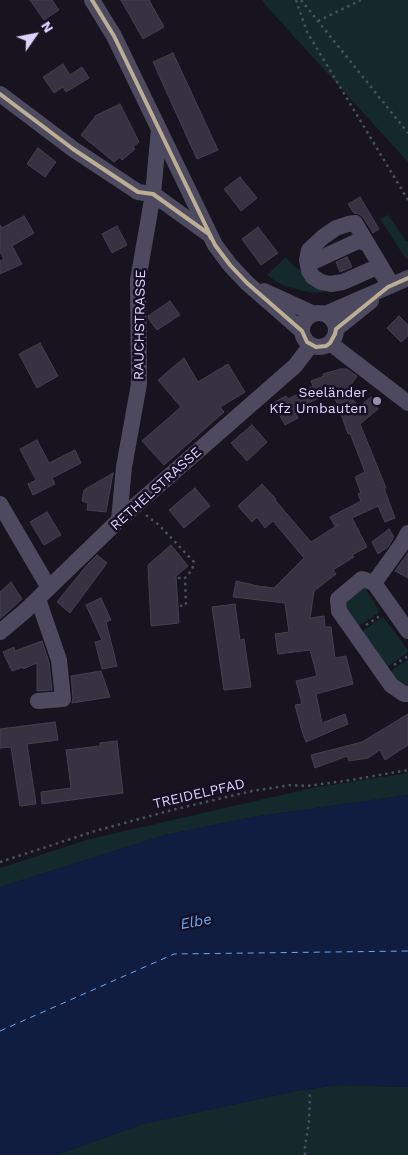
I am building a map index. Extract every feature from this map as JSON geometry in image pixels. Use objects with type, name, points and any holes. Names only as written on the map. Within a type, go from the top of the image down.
[{"type":"street","points":[[92,0],[114,36],[215,245],[247,283],[302,331],[307,342],[321,347],[390,286]]},
{"type":"street","points":[[0,94],[73,149],[138,192],[153,194],[209,234]]},
{"type":"street","name":"RAUCHSTRASSE","points":[[119,520],[124,466],[139,384],[138,280],[153,194],[159,130]]},
{"type":"street","points":[[352,232],[363,237],[390,286],[377,267],[343,282],[331,284],[321,282],[313,277],[309,271],[308,258],[352,232]]},
{"type":"street","points":[[302,331],[305,320],[309,316],[319,314],[408,278]]},
{"type":"street","points":[[247,283],[333,320],[333,336],[408,403]]},
{"type":"street","name":"RETHELSTRASSE","points":[[0,632],[24,612],[119,520],[295,366],[311,345]]},
{"type":"street","points":[[0,504],[44,593],[59,660],[63,699],[38,701]]},
{"type":"street","points":[[374,583],[408,533]]},
{"type":"street","points":[[408,631],[374,583],[362,579],[338,599],[340,611],[391,685],[404,694],[408,694]]},
{"type":"path","points":[[296,0],[307,32],[408,200]]},
{"type":"path","points":[[301,0],[408,133]]},
{"type":"path","points":[[318,21],[361,0]]},
{"type":"path","points":[[402,126],[408,123]]},
{"type":"path","points":[[138,504],[194,562],[192,570],[185,578],[186,605],[180,606]]},
{"type":"path","points":[[178,578],[185,578]]},
{"type":"path","points":[[354,632],[392,608]]},
{"type":"path","name":"TREIDELPFAD","points":[[0,862],[94,831],[186,806],[291,785],[306,786],[408,770]]},
{"type":"path","points":[[305,1155],[310,1122],[310,1092]]},
{"type":"green space","points":[[262,0],[408,0],[408,162],[269,9]]},
{"type":"green space","points":[[388,215],[406,241],[408,241],[408,258],[406,259],[380,219]]},
{"type":"green space","points":[[286,257],[310,279],[332,291],[313,293],[304,291],[285,286],[267,275]]},
{"type":"green space","points":[[363,585],[380,612],[360,625],[356,625],[348,616],[345,600]]},
{"type":"green space","points":[[383,617],[408,650],[406,654],[387,667],[362,631]]},
{"type":"green space","points":[[408,659],[408,688],[406,688],[390,673]]},
{"type":"green space","points":[[408,773],[408,795],[252,817],[165,835],[0,887],[0,868],[90,839],[312,788]]},
{"type":"green space","points":[[338,1085],[408,1087],[408,1155],[57,1155],[143,1124],[296,1091]]},
{"type":"water","name":"Elbe","points":[[408,795],[408,1087],[338,1085],[296,1091],[143,1124],[57,1155],[0,1155],[0,887],[165,835],[252,817]]},
{"type":"building","points":[[30,0],[52,0],[59,10],[44,20]]},
{"type":"building","points":[[121,0],[149,0],[164,27],[143,39]]},
{"type":"building","points":[[173,53],[218,150],[197,159],[153,62]]},
{"type":"building","points":[[63,64],[70,75],[82,67],[89,78],[66,92],[63,87],[54,93],[43,77]]},
{"type":"building","points":[[120,104],[139,142],[133,147],[135,149],[122,160],[120,157],[114,162],[81,135],[95,116]]},
{"type":"building","points":[[38,148],[56,162],[45,177],[27,164]]},
{"type":"building","points":[[240,177],[257,198],[241,211],[224,189]]},
{"type":"building","points":[[360,197],[379,229],[373,233],[363,217],[354,213],[348,204]]},
{"type":"building","points":[[24,216],[34,233],[12,246],[22,264],[0,274],[0,261],[4,259],[0,252],[0,225],[2,228]]},
{"type":"building","points":[[117,226],[127,245],[112,253],[102,234]]},
{"type":"building","points":[[258,227],[278,253],[261,265],[242,239]]},
{"type":"building","points":[[347,257],[352,267],[340,272],[336,262]]},
{"type":"building","points":[[170,301],[180,315],[157,330],[148,316]]},
{"type":"building","points":[[399,316],[408,325],[408,336],[401,342],[387,328]]},
{"type":"building","points":[[40,343],[58,376],[37,388],[19,354]]},
{"type":"building","points":[[184,358],[198,382],[228,364],[245,392],[220,407],[224,412],[164,465],[142,441],[181,407],[158,380]]},
{"type":"building","points":[[347,369],[357,376],[346,392],[359,407],[371,397],[378,409],[360,424],[386,488],[384,488],[395,518],[385,522],[378,506],[352,518],[367,547],[352,555],[354,557],[333,570],[336,574],[314,591],[310,618],[324,616],[325,627],[331,627],[335,658],[346,656],[353,684],[316,694],[322,723],[345,714],[348,724],[306,742],[295,705],[302,704],[296,681],[317,676],[310,650],[278,654],[275,634],[289,632],[285,603],[233,597],[236,581],[274,588],[304,558],[273,521],[265,528],[257,517],[252,522],[238,506],[262,484],[311,542],[338,525],[335,526],[330,517],[361,501],[358,494],[361,493],[355,477],[365,472],[350,433],[348,434],[342,413],[332,393],[293,409],[298,418],[285,425],[273,403],[286,396],[288,399],[313,386],[311,381],[324,376],[323,374]]},
{"type":"building","points":[[252,425],[267,442],[247,461],[231,443]]},
{"type":"building","points":[[37,440],[49,463],[75,450],[81,463],[52,478],[55,484],[33,495],[28,484],[36,480],[20,449]]},
{"type":"building","points":[[113,473],[106,512],[87,510],[88,503],[82,501],[84,490]]},
{"type":"building","points":[[195,488],[210,506],[184,528],[169,510]]},
{"type":"building","points":[[47,512],[61,535],[44,545],[30,522]]},
{"type":"building","points":[[389,529],[394,537],[388,547],[378,554],[372,542]]},
{"type":"building","points":[[171,545],[188,566],[176,576],[179,623],[151,626],[148,565]]},
{"type":"building","points":[[408,553],[408,578],[395,571]]},
{"type":"building","points":[[97,555],[107,563],[70,613],[57,602]]},
{"type":"building","points":[[11,582],[22,599],[0,619],[0,592]]},
{"type":"building","points":[[101,598],[111,620],[106,622],[117,666],[102,669],[95,642],[102,640],[86,605]]},
{"type":"building","points":[[235,604],[240,640],[244,639],[251,687],[224,690],[212,607]]},
{"type":"building","points":[[42,641],[49,662],[52,690],[37,691],[37,663],[12,671],[3,652],[14,647],[15,651]]},
{"type":"building","points":[[101,671],[110,697],[72,703],[71,676]]},
{"type":"building","points":[[408,714],[408,745],[385,760],[380,750],[368,758],[349,761],[347,756],[315,768],[311,755],[362,742]]},
{"type":"building","points":[[55,722],[58,740],[27,744],[36,804],[20,806],[11,747],[0,748],[0,729]]},
{"type":"building","points":[[117,741],[123,793],[42,804],[41,792],[71,788],[66,750],[100,746],[100,743]]},
{"type":"ferry route","points":[[0,1031],[174,954],[408,951]]},
{"type":"transit line","points":[[92,0],[114,36],[215,245],[247,283],[302,331],[307,342],[316,347],[326,346],[330,343],[336,329],[388,287],[408,278]]},
{"type":"transit line","points":[[0,94],[73,149],[138,192],[153,194],[209,234],[211,238]]},
{"type":"place","name":"Seeländer Kfz Umbauten","points":[[377,401]]}]
